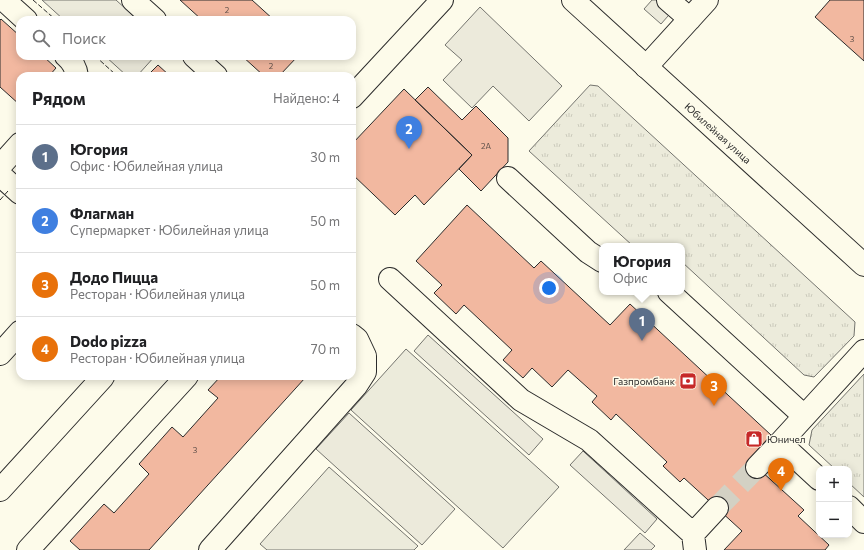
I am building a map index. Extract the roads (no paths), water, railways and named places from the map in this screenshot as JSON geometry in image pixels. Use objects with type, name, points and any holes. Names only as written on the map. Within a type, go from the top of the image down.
[{"type":"main road","points":[[4,0],[22,16]]},
{"type":"main road","points":[[133,0],[151,16]]},
{"type":"main road","points":[[356,93],[442,0]]},
{"type":"main road","name":"Юбилейная улица","points":[[573,0],[864,265]]},
{"type":"main road","points":[[668,0],[690,19]]},
{"type":"main road","points":[[646,67],[707,0]]},
{"type":"main road","points":[[71,60],[76,72]]},
{"type":"main road","points":[[198,60],[212,72]]},
{"type":"main road","points":[[0,166],[16,148]]},
{"type":"main road","points":[[0,175],[16,189]]},
{"type":"main road","points":[[508,178],[588,252],[599,258]]},
{"type":"main road","points":[[390,279],[521,400],[589,440],[694,542],[717,508]]},
{"type":"main road","points":[[672,295],[804,416]]},
{"type":"main road","points":[[0,354],[16,336]]},
{"type":"main road","points":[[210,550],[356,386],[366,372],[365,356],[356,339]]},
{"type":"main road","points":[[756,467],[780,443],[864,351]]},
{"type":"main road","points":[[0,490],[99,380]]},
{"type":"main road","points":[[28,550],[183,380]]},
{"type":"main road","points":[[780,443],[816,476]]},
{"type":"main road","points":[[852,510],[864,522]]},
{"type":"tunnel","points":[[717,508],[757,467]]},
{"type":"place","name":"Флагман","points":[[409,149]]},
{"type":"place","name":"Югория","points":[[642,341]]},
{"type":"place","name":"Газпромбанк","points":[[688,381]]},
{"type":"place","name":"Додо Пицца","points":[[714,406]]},
{"type":"place","name":"Юничел","points":[[754,439]]},
{"type":"place","name":"Dodo pizza","points":[[781,491]]}]
